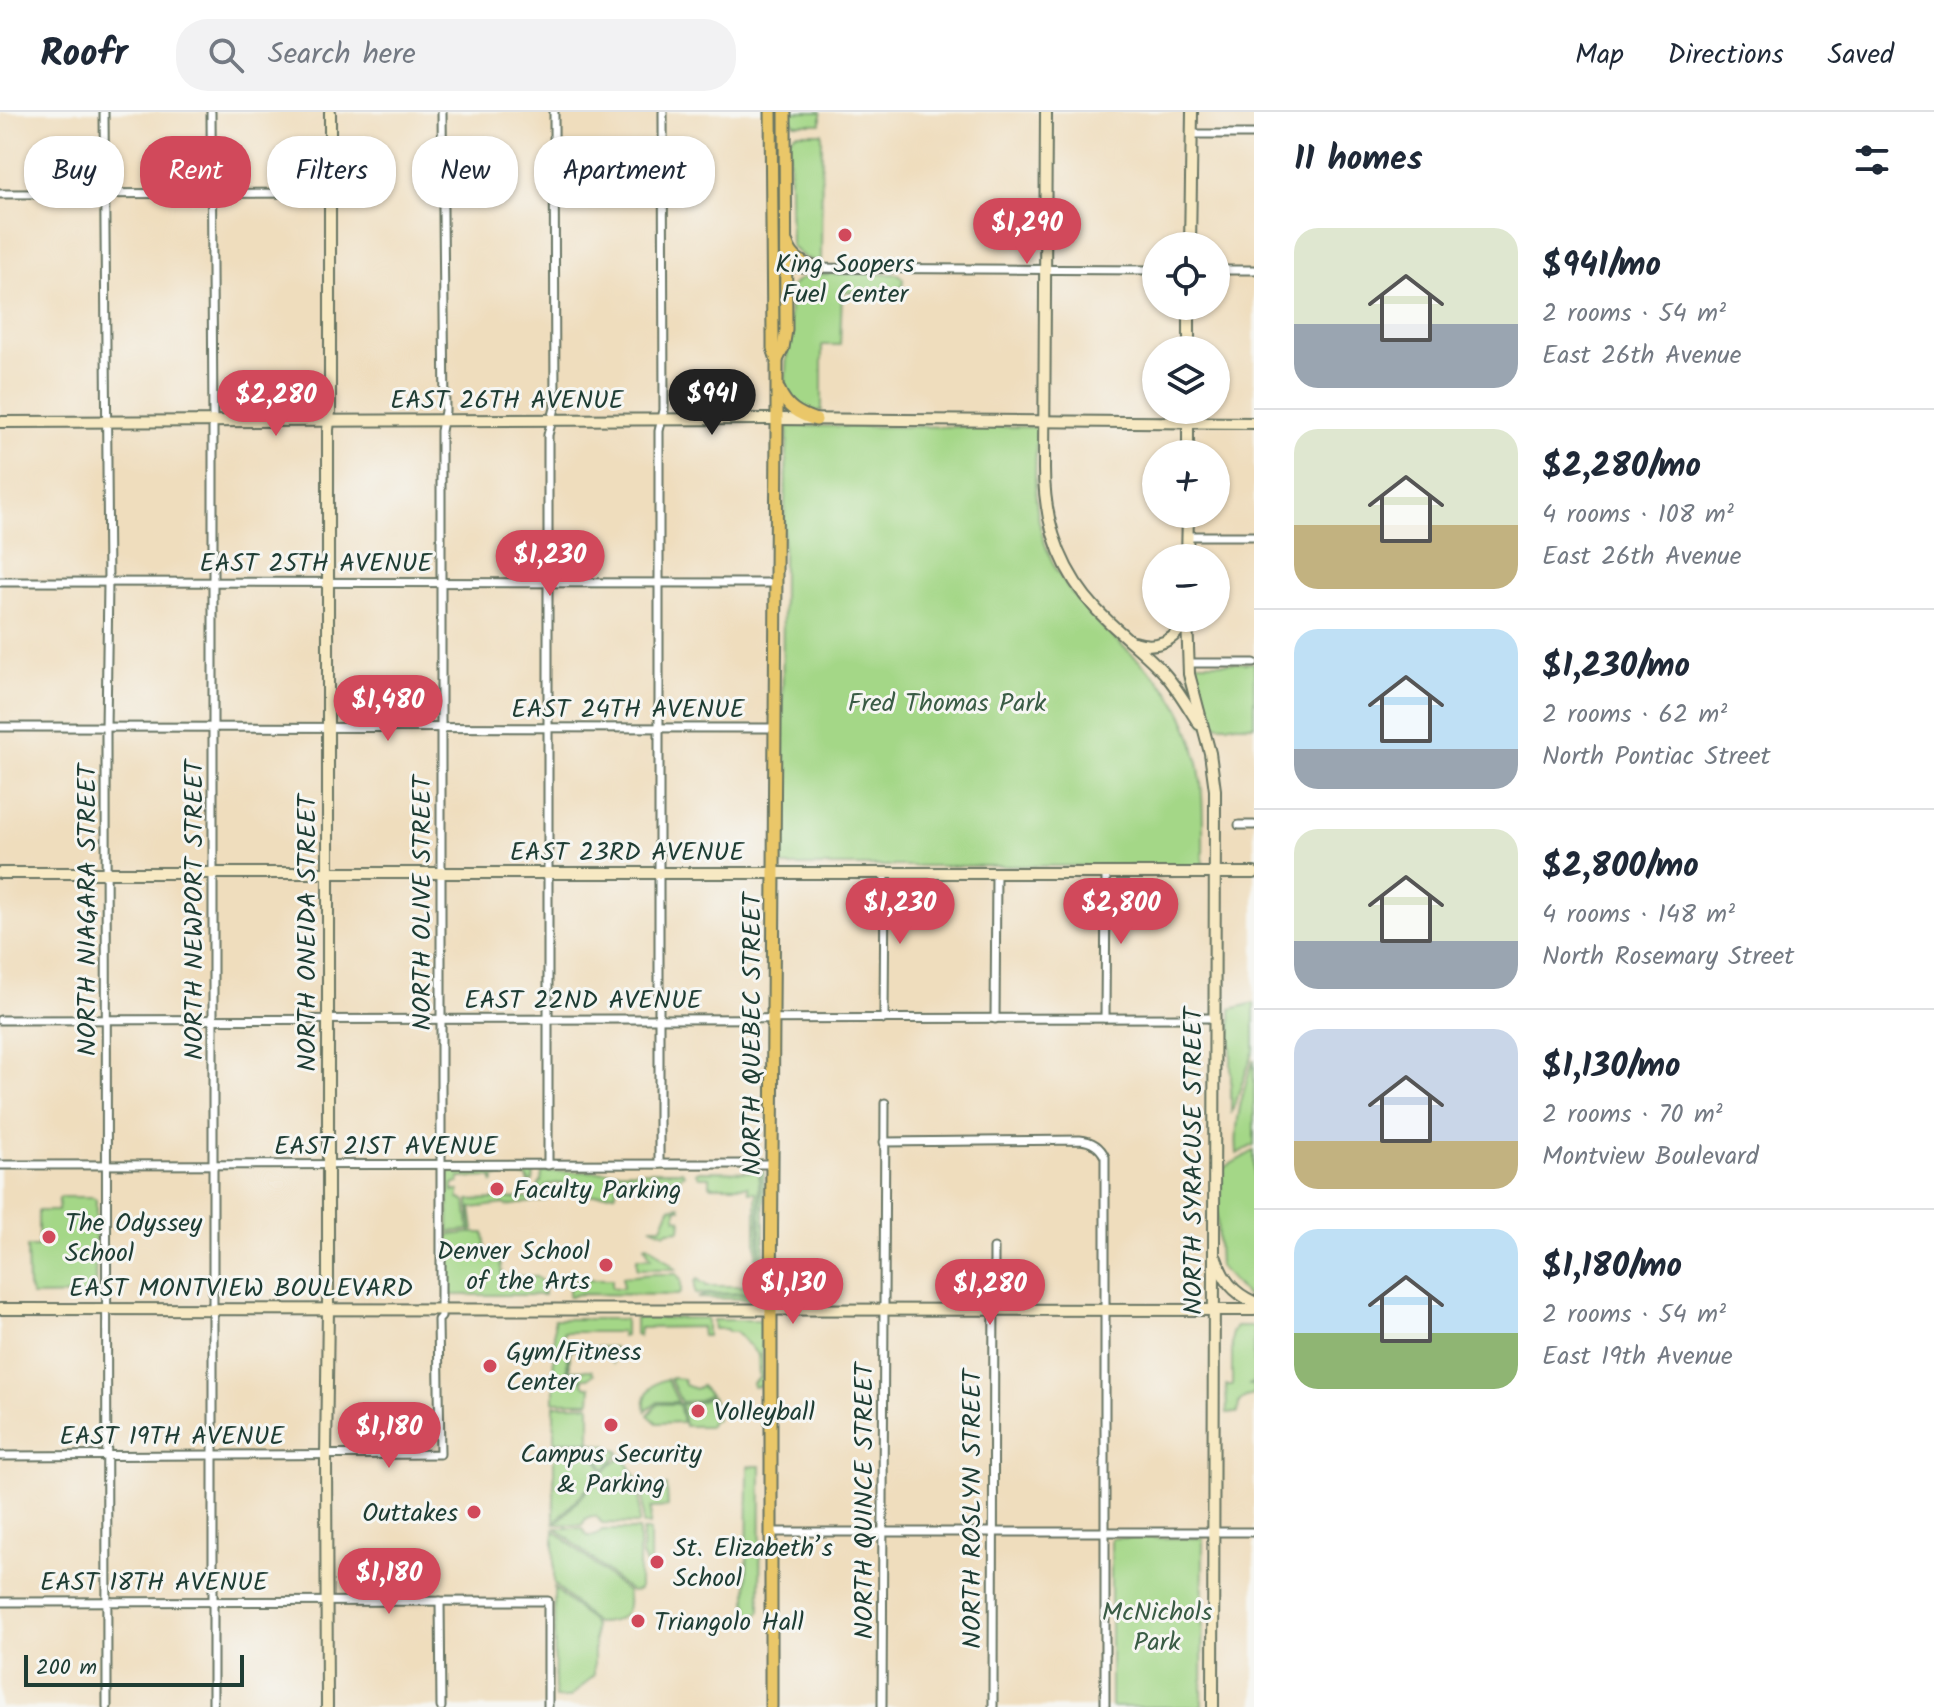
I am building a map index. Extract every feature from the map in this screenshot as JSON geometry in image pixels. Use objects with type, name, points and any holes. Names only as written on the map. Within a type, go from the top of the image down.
[{"type":"main road","name":"NORTH QUEBEC STREET","points":[[771,112],[773,348],[777,360],[771,1707]]},
{"type":"main road","name":"NORTH QUEBEC STREET","points":[[777,360],[785,337],[785,112]]},
{"type":"main road","points":[[785,230],[788,248],[793,255],[802,263],[819,268]]},
{"type":"main road","points":[[772,248],[778,263],[786,268]]},
{"type":"main road","points":[[777,386],[792,409],[816,420]]},
{"type":"street","name":"NORTH NIAGARA STREET","points":[[104,112],[105,136]]},
{"type":"street","name":"NORTH NEWPORT STREET","points":[[211,112],[211,136]]},
{"type":"street","name":"NORTH ONEIDA STREET","points":[[330,112],[330,136]]},
{"type":"street","name":"NORTH OLIVE STREET","points":[[440,1454],[441,431],[445,411],[442,112]]},
{"type":"street","points":[[548,1165],[547,582],[548,435],[555,408],[554,112]]},
{"type":"street","points":[[659,1164],[659,431],[664,410],[663,112]]},
{"type":"street","points":[[1046,112],[1044,421],[1045,494],[1049,521],[1058,550],[1086,599],[1163,672],[1206,735]]},
{"type":"street","points":[[1190,232],[1192,112]]},
{"type":"street","points":[[1191,134],[1254,134]]},
{"type":"street","points":[[0,194],[24,194]]},
{"type":"street","name":"NORTH NIAGARA STREET","points":[[106,208],[107,1707]]},
{"type":"street","name":"NORTH NEWPORT STREET","points":[[211,208],[213,1707]]},
{"type":"street","name":"NORTH ONEIDA STREET","points":[[327,1707],[330,208]]},
{"type":"street","points":[[786,268],[1142,270]]},
{"type":"street","points":[[1230,270],[1254,270]]},
{"type":"street","name":"EAST 26TH AVENUE","points":[[0,422],[777,419],[1142,422]]},
{"type":"street","name":"EAST 26TH AVENUE","points":[[1230,423],[1254,423]]},
{"type":"street","points":[[1188,528],[1188,544]]},
{"type":"street","points":[[1188,536],[1254,536]]},
{"type":"street","name":"EAST 25TH AVENUE","points":[[0,582],[775,583]]},
{"type":"street","points":[[1128,640],[1147,645],[1165,642],[1178,632]]},
{"type":"street","name":"NORTH SYRACUSE STREET","points":[[1187,632],[1193,692],[1214,775],[1213,1707]]},
{"type":"street","points":[[1188,663],[1254,663]]},
{"type":"street","name":"EAST 24TH AVENUE","points":[[0,727],[775,728]]},
{"type":"street","points":[[1239,825],[1254,825]]},
{"type":"street","name":"EAST 23RD AVENUE","points":[[0,873],[1254,873]]},
{"type":"street","points":[[884,1019],[885,873]]},
{"type":"street","points":[[995,1019],[996,873]]},
{"type":"street","points":[[1105,1018],[1106,873]]},
{"type":"street","name":"EAST 22ND AVENUE","points":[[0,1020],[1215,1018]]},
{"type":"street","name":"NORTH QUINCE STREET","points":[[882,1707],[885,1103]]},
{"type":"street","points":[[884,1142],[1080,1140],[1103,1152],[1106,1163],[1105,1707]]},
{"type":"street","name":"EAST 21ST AVENUE","points":[[0,1165],[772,1164]]},
{"type":"street","name":"NORTH ROSLYN STREET","points":[[993,1707],[994,1248]]},
{"type":"street","points":[[1214,1252],[1223,1275],[1233,1289],[1254,1302]]},
{"type":"street","name":"EAST MONTVIEW BOULEVARD","points":[[0,1309],[1213,1310]]},
{"type":"street","points":[[1213,1310],[1254,1310]]},
{"type":"street","name":"EAST 19TH AVENUE","points":[[0,1456],[440,1454]]},
{"type":"street","points":[[771,1532],[1254,1532]]},
{"type":"street","points":[[440,1601],[441,1707]]},
{"type":"street","name":"EAST 18TH AVENUE","points":[[0,1602],[548,1601],[548,1707]]},
{"type":"green space","points":[[789,112],[821,112],[821,124],[795,124],[789,118]]},
{"type":"green space","points":[[796,133],[822,133],[821,261],[804,257],[791,246],[789,139]]},
{"type":"green space","points":[[814,274],[898,274],[903,279],[902,288],[895,292],[842,292],[840,345],[822,345],[822,411],[797,407],[785,385],[791,287],[798,280]]},
{"type":"green space","name":"Fred Thomas Park","points":[[788,426],[1037,427],[1036,500],[1044,542],[1052,561],[1085,609],[1162,683],[1177,704],[1190,734],[1202,790],[1203,866],[782,866],[783,550]]},
{"type":"green space","points":[[1188,663],[1254,663],[1254,725],[1203,725]]},
{"type":"green space","points":[[1254,1003],[1254,1050],[1231,1114],[1231,1009]]},
{"type":"green space","points":[[1254,1059],[1254,1145],[1237,1154],[1240,1105]]},
{"type":"green space","points":[[1254,1151],[1254,1302],[1219,1266],[1215,1173]]},
{"type":"green space","points":[[761,1170],[764,1172],[764,1296],[760,1291]]},
{"type":"green space","points":[[682,1171],[684,1174],[678,1178],[658,1180],[658,1188],[616,1186],[616,1193],[582,1196],[582,1192],[569,1185],[550,1184],[545,1186],[547,1200],[471,1208],[474,1230],[471,1231],[469,1200],[535,1198],[544,1192],[538,1186],[545,1172]]},
{"type":"green space","points":[[450,1172],[534,1173],[533,1181],[529,1183],[527,1177],[495,1177],[493,1184],[492,1177],[460,1178],[459,1183],[453,1184],[453,1191],[459,1191],[459,1199],[466,1201],[469,1230],[449,1232]]},
{"type":"green space","points":[[759,1172],[757,1293],[695,1294],[698,1279],[706,1286],[748,1286],[749,1279],[756,1278],[756,1192],[749,1192],[748,1186],[710,1186],[710,1177],[699,1177],[696,1173]]},
{"type":"green space","points":[[61,1197],[96,1199],[95,1295],[32,1296],[28,1287],[27,1247],[38,1247],[38,1211],[58,1211]]},
{"type":"green space","points":[[680,1206],[681,1209],[676,1209],[676,1218],[681,1219],[680,1230],[665,1233],[651,1227],[662,1227],[670,1208]]},
{"type":"green space","points":[[484,1233],[487,1260],[500,1260],[502,1276],[538,1277],[544,1286],[544,1295],[448,1295],[448,1235]]},
{"type":"green space","points":[[647,1245],[676,1269],[637,1269],[637,1258],[651,1258]]},
{"type":"green space","points":[[677,1274],[681,1280],[681,1292],[678,1295],[579,1294],[569,1297],[569,1290],[576,1279],[612,1279],[612,1288],[623,1288],[623,1277]]},
{"type":"green space","points":[[756,1294],[756,1299],[697,1298],[706,1295]]},
{"type":"green space","points":[[635,1318],[707,1318],[707,1336],[702,1336],[701,1327],[640,1328],[639,1336],[635,1334]]},
{"type":"green space","points":[[554,1319],[625,1319],[625,1336],[622,1337],[621,1332],[564,1332],[563,1344],[554,1344]]},
{"type":"green space","points":[[713,1320],[762,1320],[762,1386],[753,1387],[759,1378],[758,1355],[736,1332],[714,1329]]},
{"type":"green space","points":[[1236,1327],[1254,1327],[1254,1383],[1248,1385],[1254,1385],[1254,1395],[1239,1402],[1238,1413],[1227,1413],[1226,1385],[1232,1385],[1232,1333]]},
{"type":"green space","points":[[614,1347],[613,1363],[601,1350],[570,1350],[570,1370],[591,1370],[594,1374],[588,1378],[568,1378],[569,1348]]},
{"type":"green space","points":[[553,1349],[567,1350],[567,1378],[554,1377]]},
{"type":"green space","points":[[672,1378],[683,1379],[685,1385],[695,1389],[701,1386],[710,1395],[697,1401],[681,1402]]},
{"type":"green space","points":[[583,1379],[586,1387],[591,1387],[590,1402],[554,1402],[554,1380]]},
{"type":"green space","points":[[667,1379],[678,1402],[658,1402],[646,1411],[645,1400],[649,1390]]},
{"type":"green space","points":[[712,1397],[717,1409],[716,1420],[710,1426],[685,1426],[681,1404],[693,1404]]},
{"type":"green space","points":[[658,1404],[679,1404],[683,1422],[657,1423],[648,1415]]},
{"type":"green space","points":[[554,1405],[590,1405],[590,1441],[554,1441]]},
{"type":"green space","points":[[591,1443],[591,1451],[604,1471],[554,1523],[554,1444]]},
{"type":"green space","points":[[593,1443],[620,1452],[605,1470],[593,1450]]},
{"type":"green space","points":[[623,1456],[640,1483],[639,1524],[602,1523],[596,1516],[591,1516],[582,1525],[556,1524],[612,1464]]},
{"type":"green space","points":[[748,1466],[761,1466],[760,1611],[756,1616],[749,1615],[747,1600]]},
{"type":"green space","points":[[643,1486],[667,1486],[668,1507],[651,1508],[650,1525],[643,1525]]},
{"type":"green space","points":[[556,1528],[582,1528],[588,1536],[598,1535],[602,1530],[639,1530],[639,1590],[631,1592]]},
{"type":"green space","points":[[554,1530],[627,1592],[627,1607],[621,1617],[595,1623],[554,1584]]},
{"type":"green space","points":[[643,1531],[650,1531],[650,1565],[658,1565],[653,1575],[642,1556]]},
{"type":"green space","name":"McNichols Park","points":[[1111,1538],[1203,1538],[1202,1707],[1111,1707]]},
{"type":"green space","points":[[554,1588],[594,1627],[594,1675],[570,1698],[555,1698]]},
{"type":"place","name":"King Soopers Fuel Center","points":[[845,235]]},
{"type":"place","name":"Faculty Parking","points":[[497,1189]]},
{"type":"place","name":"The Odyssey School","points":[[49,1237]]},
{"type":"place","name":"Denver School of the Arts","points":[[606,1265]]},
{"type":"place","name":"Gym/Fitness Center","points":[[490,1366]]},
{"type":"place","name":"Volleyball","points":[[698,1411]]},
{"type":"place","name":"Campus Security & Parking","points":[[611,1425]]},
{"type":"place","name":"Outtakes","points":[[474,1512]]},
{"type":"place","name":"St. Elizabeth’s School","points":[[657,1562]]},
{"type":"place","name":"Triangolo Hall","points":[[638,1621]]}]
